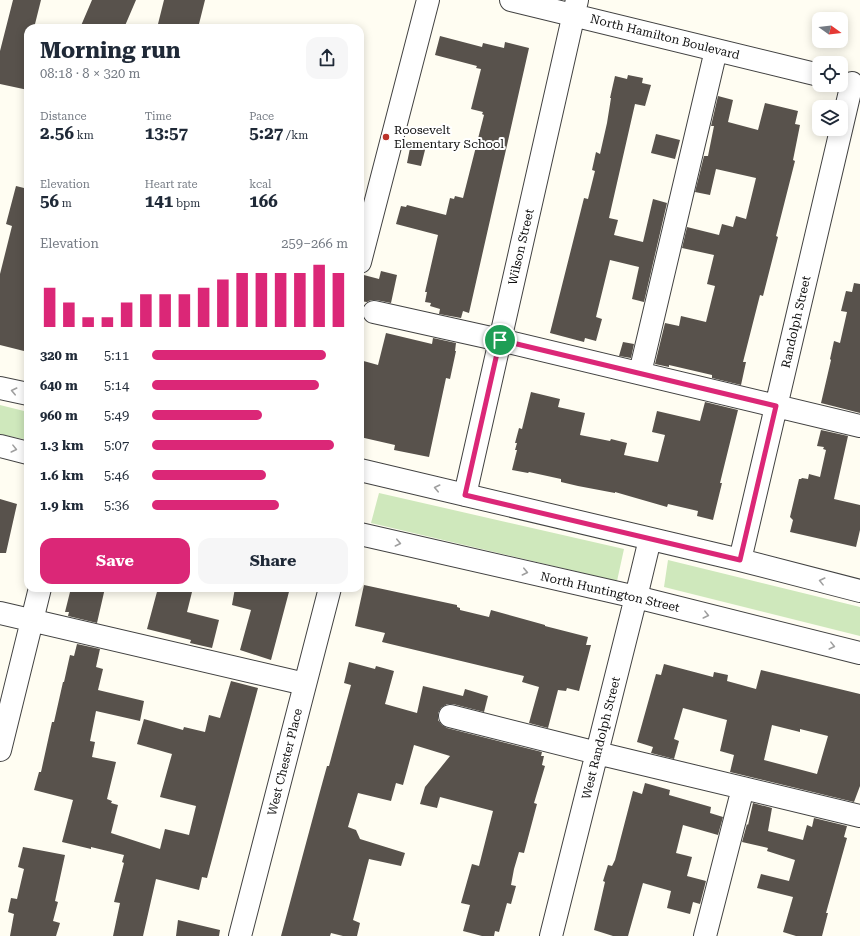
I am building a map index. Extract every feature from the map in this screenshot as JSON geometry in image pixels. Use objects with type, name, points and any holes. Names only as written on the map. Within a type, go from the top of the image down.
[{"type":"street","points":[[364,247],[428,0]]},
{"type":"street","name":"North Hamilton Boulevard","points":[[511,0],[575,7],[716,50],[812,73]]},
{"type":"street","name":"Wilson Street","points":[[465,495],[575,7]]},
{"type":"street","points":[[640,373],[716,50]]},
{"type":"street","name":"Randolph Street","points":[[740,560],[851,83]]},
{"type":"street","points":[[374,312],[500,340],[860,426]]},
{"type":"street","points":[[0,388],[24,393]]},
{"type":"street","points":[[0,446],[24,452]]},
{"type":"street","points":[[364,471],[740,560],[860,591]]},
{"type":"street","name":"North Huntington Street","points":[[364,535],[636,597],[860,653]]},
{"type":"street","name":"West Randolph Street","points":[[551,936],[650,539]]},
{"type":"street","points":[[0,750],[39,592]]},
{"type":"street","name":"West Chester Place","points":[[240,936],[329,592]]},
{"type":"street","points":[[0,613],[305,684]]},
{"type":"street","points":[[450,716],[597,754],[860,816]]},
{"type":"street","points":[[705,936],[743,788]]},
{"type":"green space","points":[[0,405],[24,411],[24,439],[0,434]]},
{"type":"green space","points":[[379,493],[624,549],[617,581],[371,523]]},
{"type":"green space","points":[[668,560],[860,607],[860,636],[664,587]]},
{"type":"building","points":[[13,0],[41,0],[35,24],[24,24],[24,89],[0,84],[0,51]]},
{"type":"building","points":[[92,0],[136,0],[126,24],[82,24]]},
{"type":"building","points":[[164,0],[205,0],[199,24],[158,24]]},
{"type":"building","points":[[440,36],[482,47],[483,43],[504,48],[505,42],[529,48],[469,313],[463,311],[461,318],[439,314],[440,309],[430,306],[431,303],[425,302],[427,292],[425,292],[438,235],[396,224],[401,206],[406,207],[407,205],[446,215],[450,198],[454,199],[455,196],[463,198],[484,115],[482,114],[483,112],[471,109],[481,69],[476,68],[477,66],[435,55]]},
{"type":"building","points":[[628,75],[643,78],[642,83],[651,85],[645,106],[635,104],[609,218],[618,220],[614,235],[643,242],[653,199],[667,203],[644,302],[632,299],[639,267],[610,260],[596,317],[602,319],[596,341],[585,338],[584,342],[550,333],[584,198],[588,199],[595,171],[592,170],[596,152],[600,154],[615,76],[627,79]]},
{"type":"building","points":[[718,96],[733,100],[728,122],[758,130],[765,103],[798,111],[795,124],[800,125],[793,160],[795,161],[776,236],[778,237],[763,296],[760,295],[743,362],[746,362],[741,385],[712,378],[712,375],[669,365],[669,367],[655,364],[665,323],[679,326],[681,316],[706,322],[715,286],[707,284],[714,255],[682,248],[687,227],[719,235],[722,224],[733,227],[736,216],[746,219],[756,178],[716,169],[710,195],[695,192],[704,156],[708,156],[714,126],[711,126]]},
{"type":"building","points":[[656,134],[680,140],[675,159],[651,153]]},
{"type":"building","points":[[411,143],[426,146],[421,166],[407,163]]},
{"type":"building","points":[[16,186],[24,188],[24,351],[0,345],[0,274],[12,226],[6,224]]},
{"type":"building","points":[[381,271],[397,275],[391,303],[376,300],[364,302],[364,275],[379,279]]},
{"type":"building","points":[[854,283],[860,284],[860,413],[821,403],[834,341],[840,343],[847,312],[841,311],[846,291],[852,292]]},
{"type":"building","points":[[386,333],[432,344],[433,338],[456,343],[456,351],[450,379],[446,378],[429,457],[394,450],[395,445],[364,438],[364,361],[378,365]]},
{"type":"building","points":[[623,342],[634,344],[631,358],[619,356]]},
{"type":"building","points":[[531,392],[560,399],[558,407],[585,413],[580,435],[610,441],[611,439],[627,443],[624,455],[658,462],[665,435],[652,432],[657,411],[700,421],[705,402],[738,410],[720,483],[722,483],[713,520],[697,516],[698,511],[668,504],[667,507],[615,492],[561,482],[561,479],[512,470],[517,450],[515,450],[517,443],[515,443],[519,428],[522,429]]},
{"type":"building","points":[[821,430],[848,436],[834,499],[860,505],[860,530],[856,547],[790,532],[793,520],[790,517],[799,479],[808,479],[809,474],[820,477],[826,450],[823,449],[824,447],[817,446]]},
{"type":"building","points":[[0,499],[17,504],[6,553],[0,553]]},
{"type":"building","points":[[364,585],[457,605],[460,610],[489,617],[491,610],[588,637],[586,645],[591,645],[579,691],[567,688],[566,691],[558,690],[548,728],[529,723],[539,687],[522,682],[524,676],[382,642],[385,633],[355,626],[362,592],[364,592]]},
{"type":"building","points":[[70,592],[104,592],[97,623],[68,616],[69,612],[65,612]]},
{"type":"building","points":[[157,592],[192,592],[187,612],[219,620],[212,648],[190,643],[191,640],[147,629]]},
{"type":"building","points":[[234,592],[289,592],[271,660],[240,650],[251,610],[232,605]]},
{"type":"building","points":[[77,644],[100,649],[96,667],[103,669],[98,690],[144,701],[140,721],[96,711],[90,741],[95,742],[92,757],[116,762],[107,799],[112,801],[111,803],[118,805],[111,833],[160,849],[165,829],[189,835],[196,806],[160,797],[172,754],[137,744],[144,719],[183,730],[184,727],[205,732],[209,715],[220,718],[231,681],[258,688],[207,878],[202,877],[199,890],[156,879],[143,936],[113,936],[120,903],[114,902],[124,863],[122,862],[124,855],[62,842],[73,800],[34,790],[39,772],[41,772],[52,722],[54,722],[70,655],[74,656]]},
{"type":"building","points":[[349,662],[375,669],[376,666],[394,671],[385,704],[417,713],[423,686],[463,696],[465,689],[488,696],[484,712],[453,704],[447,704],[441,708],[438,713],[438,720],[447,728],[542,752],[541,756],[544,756],[542,765],[545,766],[534,803],[537,804],[524,853],[519,852],[514,869],[511,885],[516,886],[511,904],[507,903],[499,932],[495,931],[494,936],[482,936],[463,931],[470,905],[461,903],[472,864],[479,866],[493,811],[440,797],[437,808],[420,804],[425,787],[450,756],[414,745],[403,785],[396,783],[391,801],[358,793],[348,827],[356,830],[360,839],[405,853],[401,866],[369,859],[353,920],[360,923],[357,936],[343,936],[331,933],[330,936],[281,936],[327,766],[329,766],[351,685],[344,683]]},
{"type":"building","points":[[664,664],[713,677],[714,672],[728,675],[727,681],[756,689],[761,670],[860,694],[860,786],[854,802],[730,772],[734,755],[720,751],[727,720],[683,708],[674,739],[679,741],[674,759],[651,753],[653,747],[637,742],[656,674],[661,675]],"holes":[[[772,725],[800,732],[800,729],[828,736],[817,774],[764,760]]]},
{"type":"building","points":[[645,783],[670,790],[669,795],[711,807],[710,813],[723,817],[718,835],[683,825],[676,853],[692,857],[687,876],[706,881],[700,904],[693,902],[690,914],[667,908],[671,891],[643,883],[628,936],[613,936],[594,930],[605,882],[603,881],[608,865],[612,866],[615,860],[633,791],[642,794]]},
{"type":"building","points":[[753,803],[772,808],[768,831],[803,840],[807,825],[812,827],[814,818],[847,826],[844,837],[847,838],[826,913],[828,913],[822,936],[796,936],[783,932],[793,897],[757,888],[761,874],[789,881],[795,860],[767,851],[768,848],[742,842]]},
{"type":"building","points":[[23,847],[65,855],[55,901],[58,902],[53,921],[60,923],[56,936],[10,936],[14,914],[8,912],[11,898],[17,899],[24,869],[18,867]]},
{"type":"building","points":[[178,920],[220,930],[219,936],[176,936]]},
{"type":"place","name":"Roosevelt Elementary School","points":[[386,137]]},
{"type":"route","points":[[500,340],[776,406],[740,560],[465,495],[500,340]]}]
